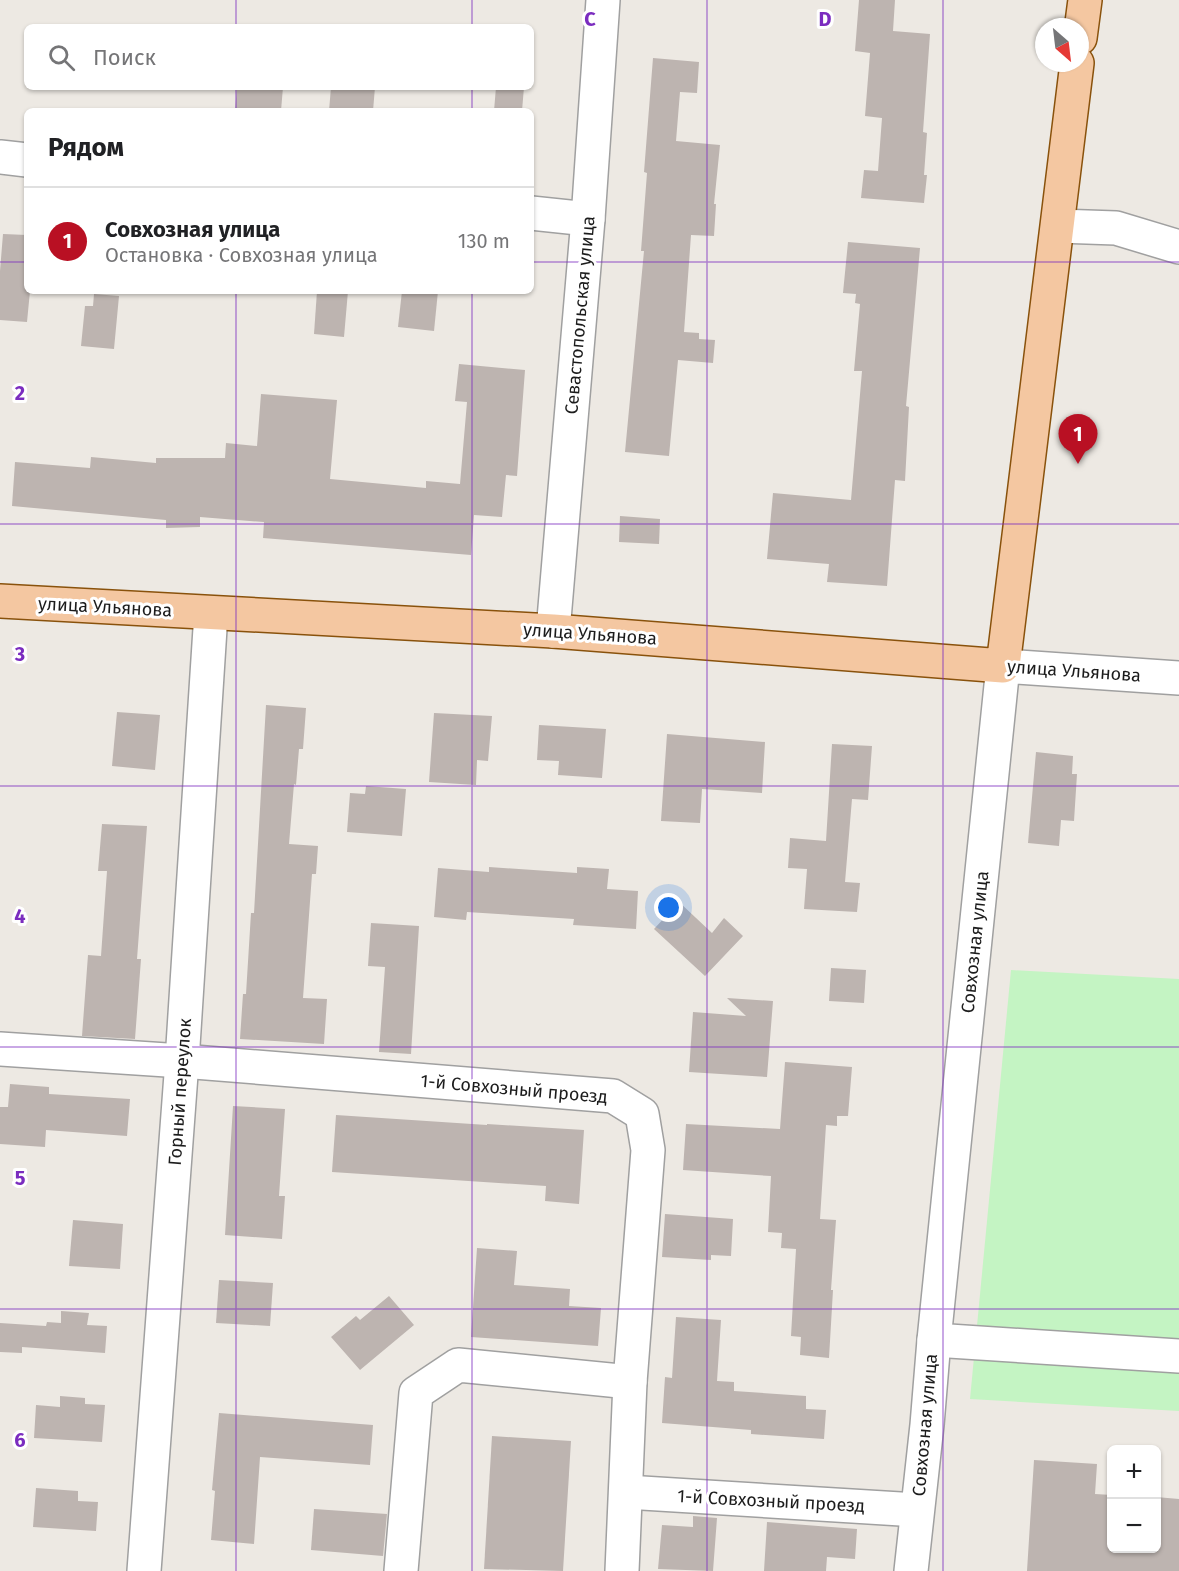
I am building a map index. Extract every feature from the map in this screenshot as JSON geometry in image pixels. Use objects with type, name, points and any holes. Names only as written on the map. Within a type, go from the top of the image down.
[{"type":"main road","points":[[1082,18],[1084,0]]},
{"type":"main road","name":"Совхозная улица","points":[[1003,666],[1076,72]]},
{"type":"main road","name":"улица Ульянова","points":[[0,601],[553,631],[1003,666]]},
{"type":"street","name":"Севастопольская улица","points":[[553,631],[588,219],[603,0]]},
{"type":"street","points":[[0,157],[24,160]]},
{"type":"street","points":[[534,213],[588,219]]},
{"type":"street","points":[[1058,226],[1116,228],[1179,247]]},
{"type":"street","name":"Горный переулок","points":[[144,1571],[183,1061],[211,613]]},
{"type":"street","name":"улица Ульянова","points":[[1003,666],[1179,678]]},
{"type":"street","name":"Совхозная улица","points":[[911,1571],[1003,666]]},
{"type":"street","name":"1-й Совхозный проезд","points":[[0,1049],[183,1061],[613,1096],[642,1114],[648,1150],[630,1382],[622,1571]]},
{"type":"street","points":[[934,1340],[1179,1356]]},
{"type":"street","points":[[401,1571],[416,1393],[458,1365],[630,1382]]},
{"type":"street","name":"1-й Совхозный проезд","points":[[626,1492],[917,1510]]},
{"type":"green space","points":[[1011,970],[1179,979],[1179,1411],[970,1399]]},
{"type":"building","points":[[859,0],[895,0],[893,31],[930,34],[923,132],[927,133],[924,203],[861,198],[864,170],[878,171],[882,118],[865,116],[870,53],[855,51]]},
{"type":"building","points":[[653,58],[699,62],[697,93],[680,92],[676,141],[720,145],[714,204],[716,204],[714,236],[691,235],[684,332],[699,333],[699,339],[715,340],[713,363],[678,360],[669,456],[625,452],[644,251],[641,251],[647,173],[644,172]]},
{"type":"building","points":[[237,90],[283,90],[281,108],[235,108]]},
{"type":"building","points":[[331,90],[375,90],[373,108],[329,108]]},
{"type":"building","points":[[496,90],[524,90],[522,108],[494,108]]},
{"type":"building","points":[[3,234],[24,235],[24,294],[30,294],[27,322],[0,320]]},
{"type":"building","points":[[848,242],[920,248],[906,406],[909,407],[905,481],[895,480],[887,586],[827,582],[829,564],[767,559],[773,493],[851,500],[862,371],[854,371],[860,304],[855,303],[856,294],[843,293]]},
{"type":"building","points":[[94,294],[119,296],[114,349],[81,346],[85,306],[93,306]]},
{"type":"building","points":[[317,294],[348,294],[344,337],[314,334]]},
{"type":"building","points":[[402,294],[438,294],[434,331],[398,327]]},
{"type":"building","points":[[459,364],[525,370],[517,476],[506,475],[502,517],[474,515],[471,555],[263,538],[264,522],[200,517],[200,527],[166,528],[166,520],[12,506],[15,462],[90,468],[91,457],[156,463],[156,458],[225,458],[226,443],[257,446],[261,394],[337,400],[330,479],[426,488],[426,481],[460,484],[467,402],[455,401]]},
{"type":"building","points":[[620,516],[660,519],[659,544],[619,542]]},
{"type":"building","points":[[266,705],[306,708],[303,749],[299,749],[296,785],[294,784],[289,844],[318,846],[316,874],[312,874],[303,998],[327,999],[324,1044],[240,1039],[243,994],[246,994],[251,913],[254,913]]},
{"type":"building","points":[[117,712],[160,715],[155,770],[112,766]]},
{"type":"building","points":[[434,713],[492,716],[488,761],[477,760],[476,785],[429,782]]},
{"type":"building","points":[[539,725],[606,729],[602,778],[558,775],[559,761],[537,760]]},
{"type":"building","points":[[667,734],[765,742],[762,793],[702,789],[700,823],[661,821]]},
{"type":"building","points":[[832,744],[872,746],[868,800],[852,799],[845,882],[860,883],[857,912],[804,909],[807,869],[788,868],[790,838],[826,841]]},
{"type":"building","points":[[1036,752],[1073,756],[1072,774],[1077,774],[1074,821],[1061,820],[1059,846],[1028,843]]},
{"type":"building","points":[[366,786],[406,789],[402,836],[347,832],[350,793],[365,794]]},
{"type":"building","points":[[102,824],[147,826],[137,959],[141,959],[135,1039],[82,1036],[88,955],[101,956],[107,871],[98,871]]},
{"type":"building","points":[[489,867],[577,873],[577,867],[609,869],[607,889],[638,891],[636,929],[573,925],[574,919],[467,912],[466,920],[434,917],[438,868],[489,872]]},
{"type":"building","points":[[679,902],[712,933],[724,918],[743,936],[705,976],[654,929]]},
{"type":"building","points":[[371,923],[419,926],[411,1054],[379,1052],[385,967],[368,966]]},
{"type":"building","points":[[831,968],[866,970],[864,1003],[829,1001]]},
{"type":"building","points":[[727,998],[773,1001],[767,1077],[689,1072],[693,1012],[746,1016]]},
{"type":"building","points":[[785,1062],[852,1067],[848,1116],[837,1116],[837,1126],[826,1125],[820,1219],[836,1220],[829,1358],[800,1355],[801,1337],[791,1336],[796,1249],[781,1248],[782,1233],[768,1232],[771,1176],[683,1170],[686,1124],[780,1129]]},
{"type":"building","points":[[10,1084],[49,1087],[49,1094],[130,1099],[127,1136],[46,1130],[45,1147],[0,1144],[0,1107],[8,1107]]},
{"type":"building","points":[[233,1106],[285,1109],[279,1196],[285,1196],[282,1239],[225,1235]]},
{"type":"building","points":[[336,1115],[584,1130],[579,1204],[545,1201],[546,1186],[332,1172]]},
{"type":"building","points":[[665,1214],[733,1219],[731,1256],[711,1255],[711,1260],[662,1257]]},
{"type":"building","points":[[73,1220],[123,1224],[120,1269],[69,1266]]},
{"type":"building","points":[[477,1248],[517,1251],[514,1285],[570,1289],[569,1306],[601,1308],[598,1346],[471,1337]]},
{"type":"building","points":[[219,1280],[273,1283],[270,1326],[216,1323]]},
{"type":"building","points":[[389,1296],[414,1325],[360,1370],[331,1337],[356,1316],[360,1320]]},
{"type":"building","points":[[61,1311],[89,1313],[87,1325],[107,1326],[105,1353],[22,1347],[22,1353],[0,1352],[0,1323],[46,1326],[47,1322],[61,1323]]},
{"type":"building","points":[[676,1317],[721,1320],[717,1381],[734,1382],[734,1391],[806,1396],[806,1409],[826,1410],[824,1439],[751,1434],[751,1430],[662,1423],[665,1377],[672,1378]]},
{"type":"building","points":[[60,1396],[85,1398],[85,1404],[105,1405],[102,1442],[34,1438],[36,1405],[60,1407]]},
{"type":"building","points":[[219,1413],[373,1425],[370,1465],[260,1457],[254,1544],[211,1540],[215,1491],[212,1490]]},
{"type":"building","points":[[492,1436],[571,1441],[563,1571],[484,1569]]},
{"type":"building","points":[[1034,1460],[1097,1464],[1095,1494],[1107,1495],[1107,1553],[1161,1553],[1161,1497],[1179,1499],[1179,1571],[1027,1571]]},
{"type":"building","points":[[36,1488],[78,1491],[78,1501],[98,1502],[96,1531],[33,1527]]},
{"type":"building","points":[[314,1509],[387,1514],[383,1556],[311,1550]]},
{"type":"building","points":[[693,1516],[717,1518],[713,1571],[658,1569],[662,1525],[693,1527]]},
{"type":"building","points":[[767,1522],[857,1529],[855,1559],[827,1557],[826,1571],[764,1571]]},
{"type":"place","name":"Совхозная улица","points":[[1078,464]]}]
